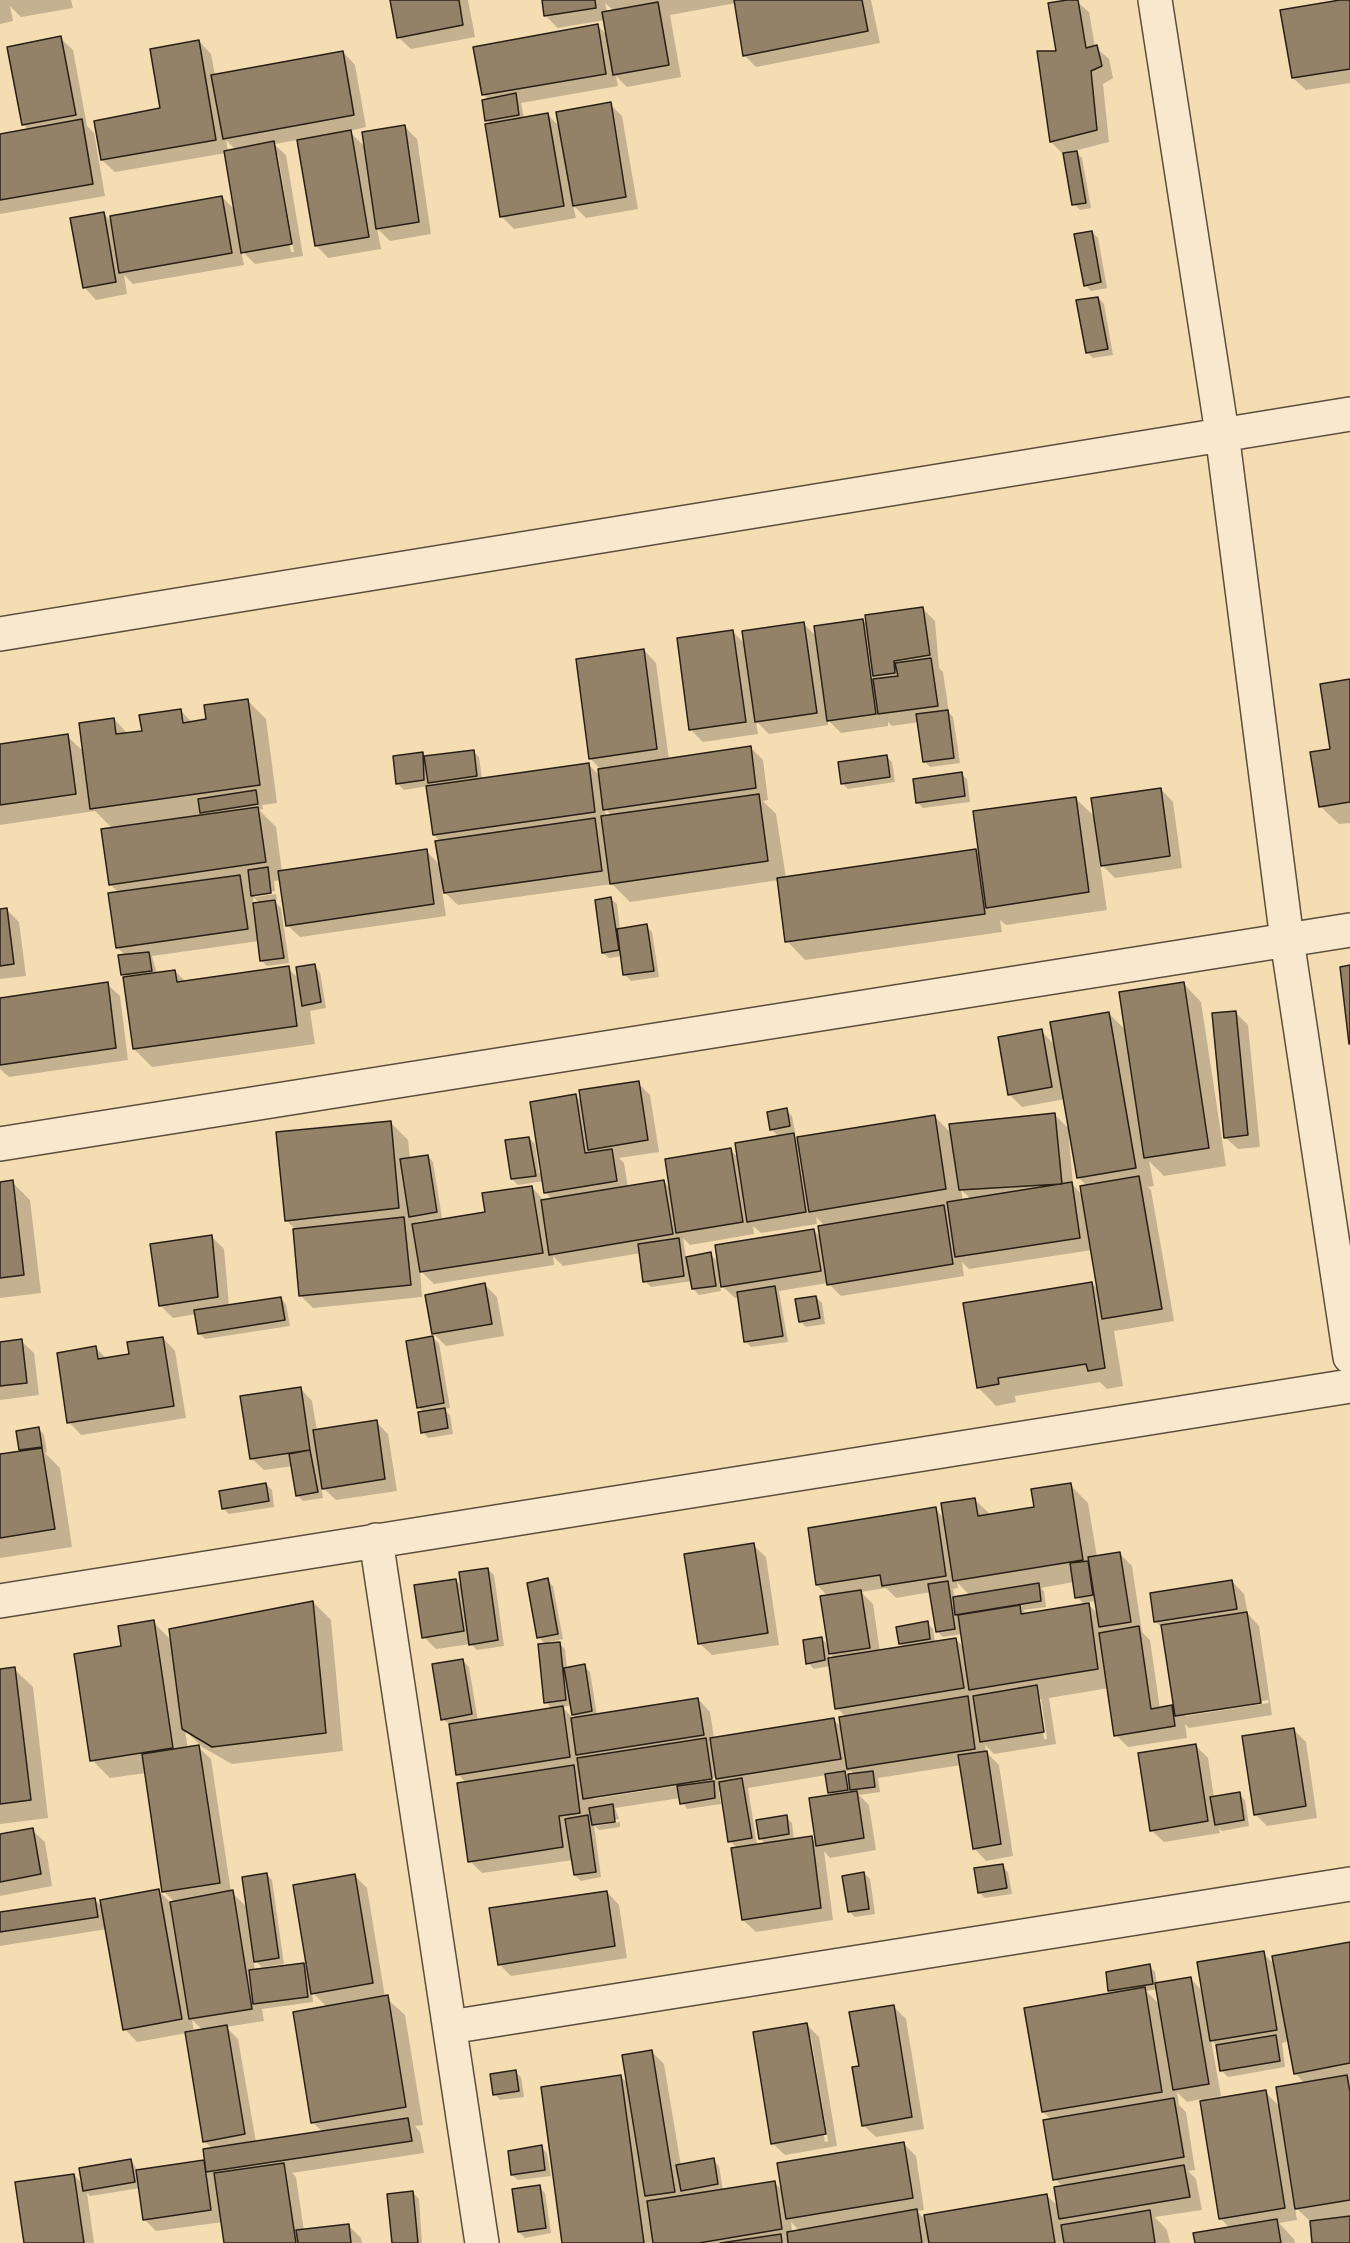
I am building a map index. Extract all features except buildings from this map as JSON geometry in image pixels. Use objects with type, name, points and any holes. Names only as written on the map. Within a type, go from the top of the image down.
[{"type":"street","points":[[1155,0],[1222,433],[1287,940],[1350,1357]]},
{"type":"street","points":[[0,634],[1222,433],[1350,414]]},
{"type":"street","points":[[0,1144],[1350,930]]},
{"type":"street","points":[[0,1600],[1350,1386]]},
{"type":"street","points":[[376,1540],[482,2243]]},
{"type":"street","points":[[450,2027],[1350,1884]]}]
